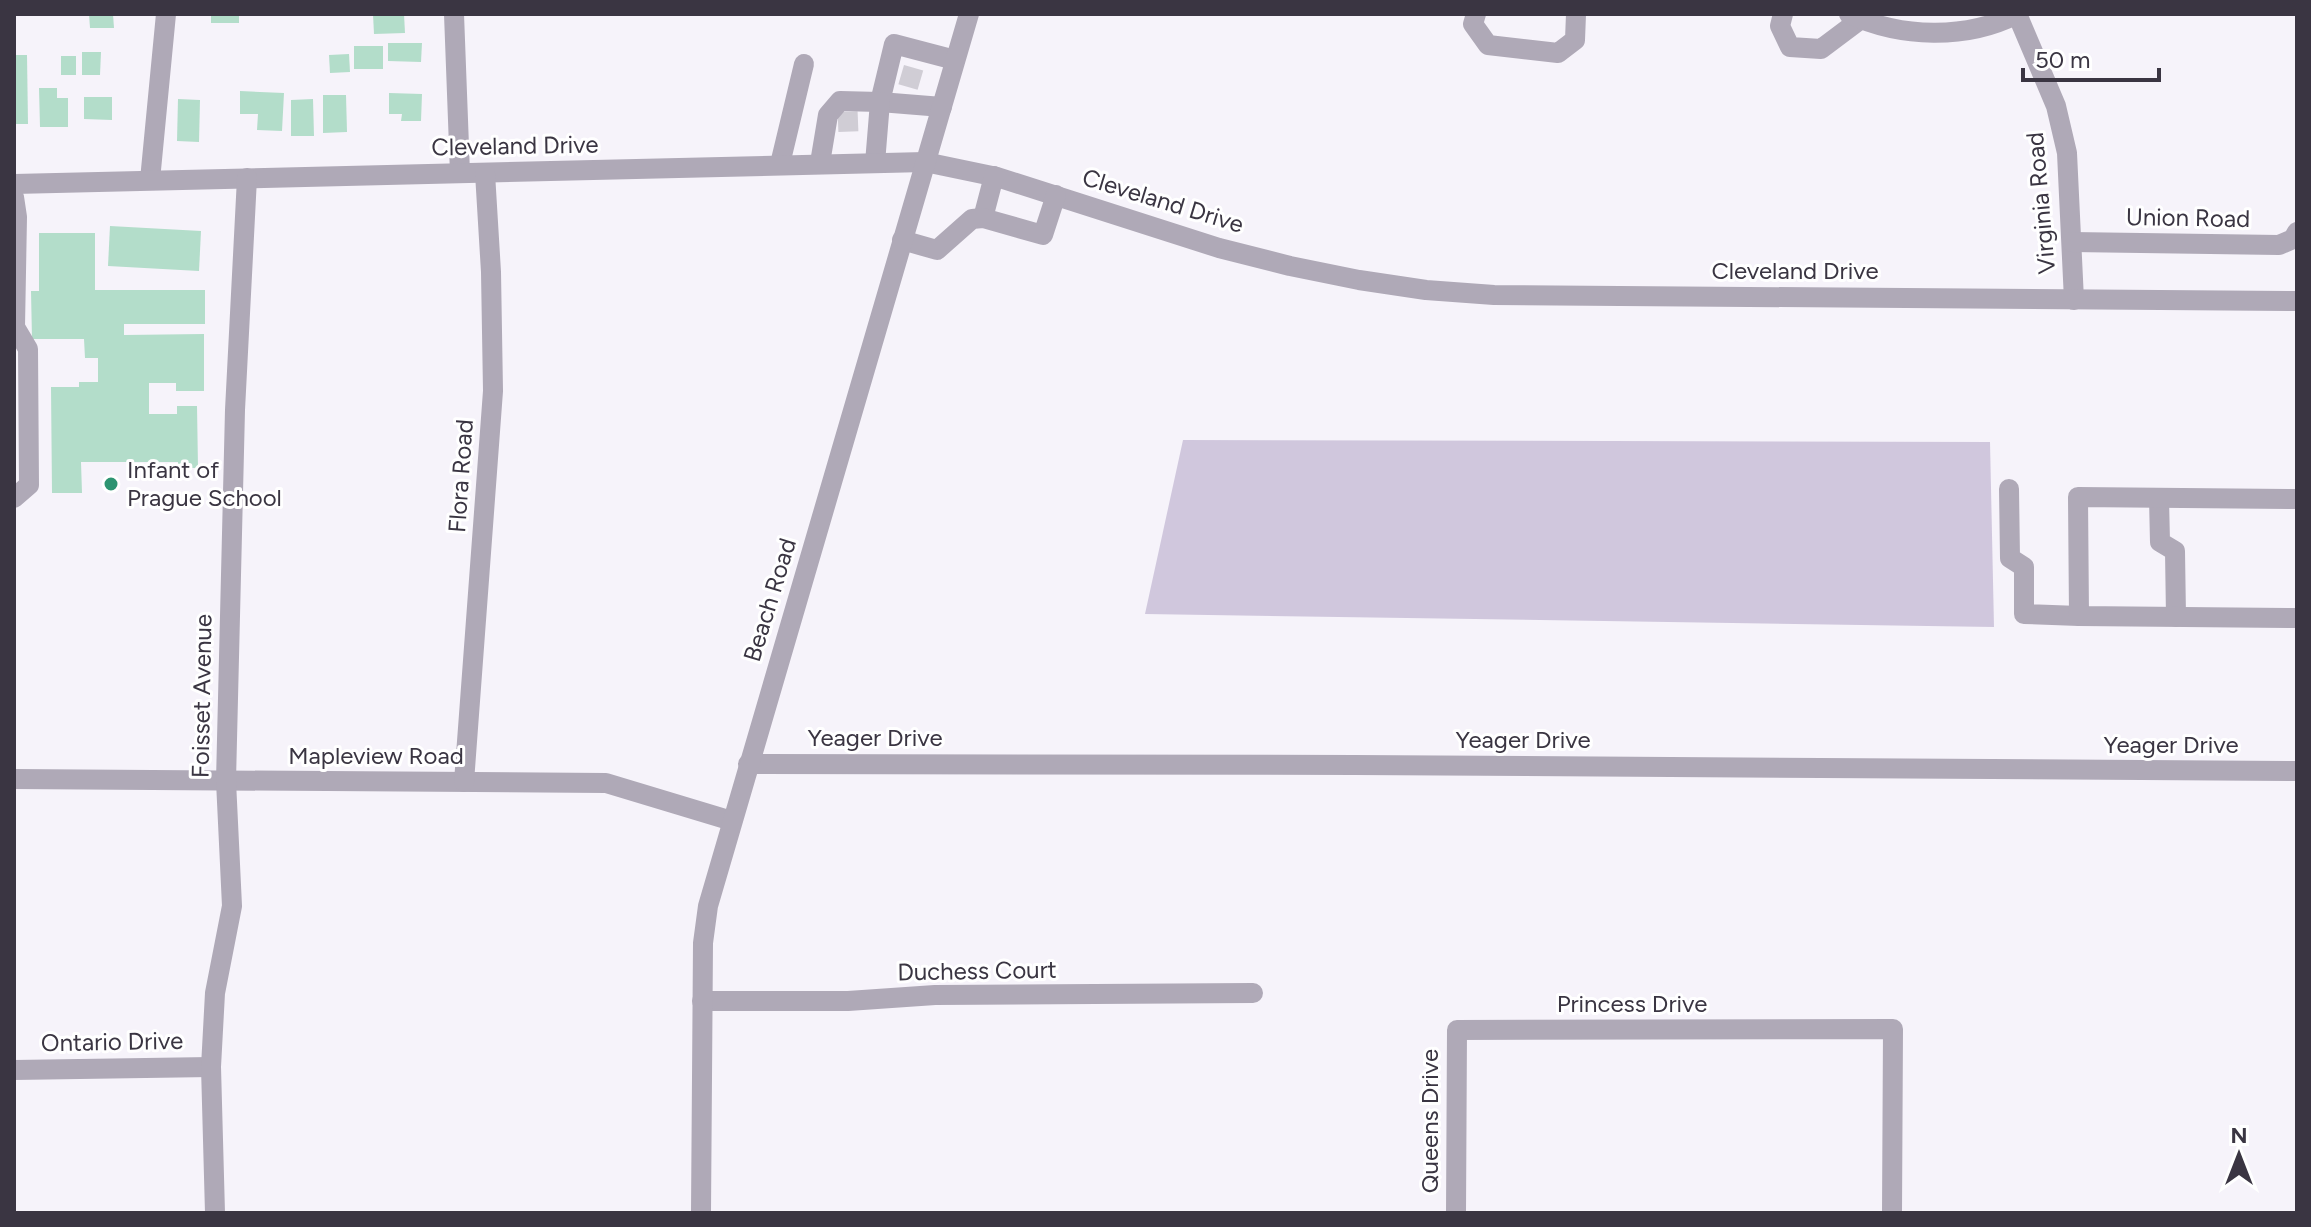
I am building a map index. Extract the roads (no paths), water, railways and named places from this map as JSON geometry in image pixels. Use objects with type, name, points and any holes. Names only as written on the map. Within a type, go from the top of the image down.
[{"type":"street","points":[[150,180],[166,14]]},
{"type":"street","points":[[454,14],[460,173]]},
{"type":"street","name":"Beach Road","points":[[701,1213],[704,923],[969,14]]},
{"type":"street","points":[[1476,14],[1473,24],[1488,45],[1558,53],[1575,40],[1576,14]]},
{"type":"street","points":[[1783,14],[1780,26],[1790,47],[1821,49],[1855,17],[1894,28],[1944,32],[1995,25],[2017,14]]},
{"type":"street","name":"Virginia Road","points":[[2017,14],[2061,125],[2067,153],[2074,300]]},
{"type":"street","points":[[875,163],[874,115],[894,44],[916,57],[955,60]]},
{"type":"street","points":[[780,164],[804,64]]},
{"type":"street","points":[[874,115],[906,95],[942,107]]},
{"type":"street","points":[[820,163],[832,122],[828,115],[840,101],[874,115]]},
{"type":"street","name":"Cleveland Drive","points":[[15,195],[150,180],[925,162],[994,176],[1219,248],[1359,280],[1426,290],[1494,295],[2297,301]]},
{"type":"street","name":"Flora Road","points":[[464,782],[493,391],[485,173]]},
{"type":"street","points":[[983,218],[994,176]]},
{"type":"street","name":"Foisset Avenue","points":[[215,1213],[211,1067],[215,993],[232,906],[226,781],[235,410],[247,178]]},
{"type":"street","points":[[14,498],[29,485],[28,349],[15,327],[15,195]]},
{"type":"street","points":[[902,240],[937,250],[972,219],[983,218],[1043,235],[1056,195]]},
{"type":"street","name":"Union Road","points":[[2072,242],[2279,245],[2293,239],[2297,232]]},
{"type":"street","points":[[2009,489],[2010,558],[2024,567],[2024,614],[2297,618]]},
{"type":"street","points":[[2079,616],[2078,497],[2297,499]]},
{"type":"street","points":[[2159,498],[2160,542],[2175,551],[2176,617]]},
{"type":"street","name":"Yeager Drive","points":[[748,764],[2297,771]]},
{"type":"street","name":"Mapleview Road","points":[[14,779],[606,783],[732,821]]},
{"type":"street","name":"Duchess Court","points":[[702,1001],[848,1001],[935,995],[1253,993]]},
{"type":"street","name":"Princess Drive","points":[[1457,1030],[1893,1029],[1892,1213]]},
{"type":"street","name":"Queens Drive","points":[[1456,1213],[1457,1030]]},
{"type":"street","name":"Ontario Drive","points":[[14,1070],[211,1067]]},
{"type":"tunnel","points":[[908,87],[915,63]]},
{"type":"tunnel","points":[[838,122],[863,121]]},
{"type":"place","name":"Infant of Prague School","points":[[111,484]]}]
